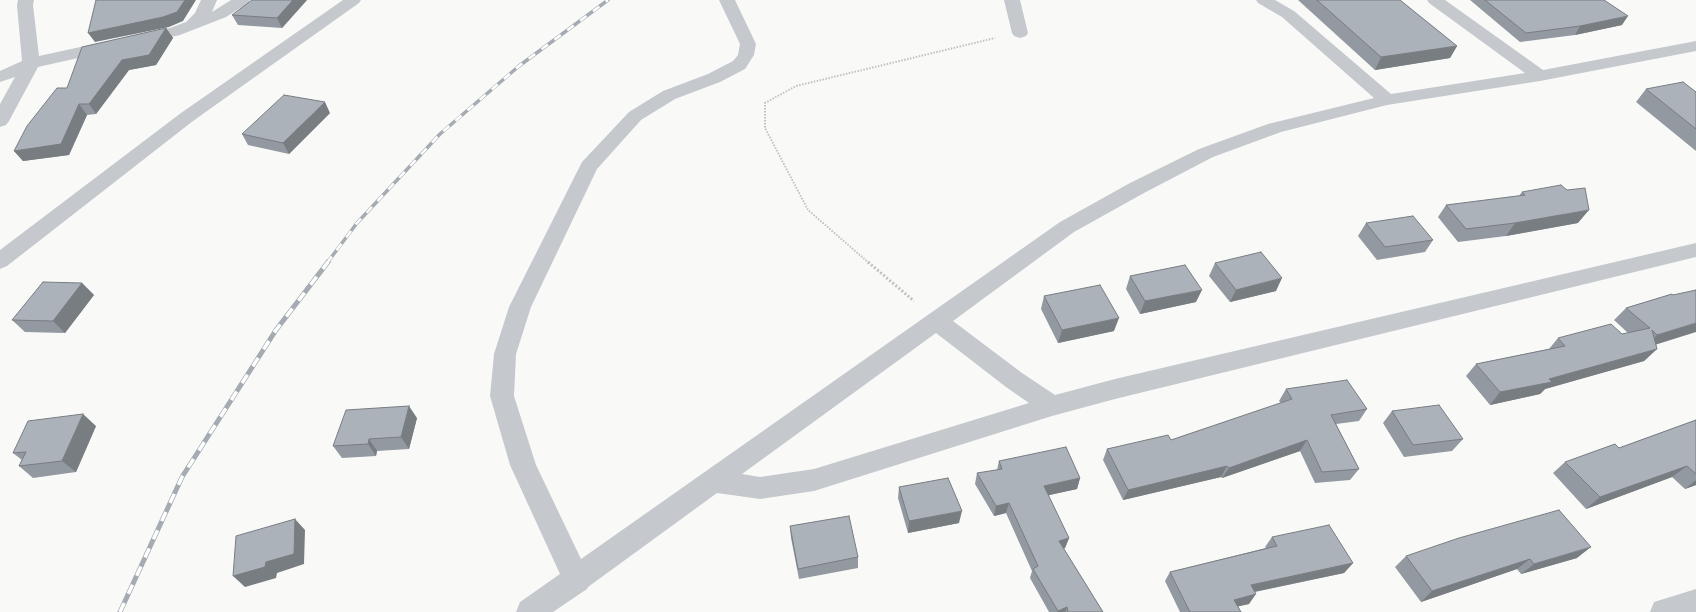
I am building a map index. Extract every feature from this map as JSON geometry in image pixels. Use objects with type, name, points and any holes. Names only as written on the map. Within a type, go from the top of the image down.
[{"type":"street","points":[[0,121],[31,63],[24,5],[26,0]]},
{"type":"street","points":[[192,25],[202,15],[209,0]]},
{"type":"street","points":[[0,76],[31,63],[174,32],[220,14],[242,0]]},
{"type":"street","points":[[0,260],[187,116],[353,0]]},
{"type":"street","points":[[577,580],[523,465],[502,396],[504,354],[520,307],[589,166],[635,116],[669,95],[714,78],[739,65],[746,55],[748,44],[727,0]]},
{"type":"street","points":[[1012,0],[1020,32]]},
{"type":"street","points":[[1264,0],[1288,14],[1387,100]]},
{"type":"street","points":[[1435,0],[1540,76]]},
{"type":"street","points":[[530,612],[577,580],[1067,227],[1137,188],[1206,153],[1275,128],[1387,100],[1540,76],[1696,46]]},
{"type":"street","points":[[714,481],[760,488],[814,480],[1052,406],[1123,387],[1696,250]]},
{"type":"street","points":[[936,320],[1014,380],[1052,406]]},
{"type":"street","points":[[1664,612],[1696,602]]},
{"type":"path","points":[[936,320],[808,210],[765,128],[765,104],[796,86],[1020,32]]},
{"type":"building","points":[[96,0],[185,0],[177,12],[163,17],[88,33]]},
{"type":"building","points":[[252,0],[293,0],[277,18],[232,15]]},
{"type":"building","points":[[1317,0],[1400,0],[1457,46],[1381,57]]},
{"type":"building","points":[[1485,0],[1604,0],[1628,16],[1580,26],[1526,33]]},
{"type":"building","points":[[166,28],[149,55],[122,60],[89,104],[79,104],[61,144],[14,151],[27,126],[57,88],[67,88],[82,47]]},
{"type":"building","points":[[1683,82],[1696,92],[1696,129],[1646,89]]},
{"type":"building","points":[[284,95],[325,102],[283,143],[242,134]]},
{"type":"building","points":[[1561,185],[1567,190],[1585,188],[1589,210],[1515,223],[1466,229],[1446,205],[1525,195],[1522,192]]},
{"type":"building","points":[[1413,216],[1433,240],[1385,247],[1366,223]]},
{"type":"building","points":[[1261,252],[1282,278],[1236,290],[1215,263]]},
{"type":"building","points":[[1185,265],[1202,290],[1145,301],[1130,276]]},
{"type":"building","points":[[43,282],[82,283],[53,321],[12,320]]},
{"type":"building","points":[[1100,285],[1119,318],[1062,330],[1044,296]]},
{"type":"building","points":[[1696,290],[1696,323],[1657,335],[1652,330],[1657,349],[1549,379],[1552,382],[1500,392],[1476,364],[1565,346],[1558,338],[1611,324],[1622,334],[1650,328],[1626,308],[1672,294]]},
{"type":"building","points":[[1347,380],[1367,409],[1331,415],[1359,469],[1322,472],[1307,440],[1229,468],[1227,466],[1128,490],[1107,449],[1168,435],[1171,440],[1292,399],[1286,389]]},
{"type":"building","points":[[1439,405],[1463,439],[1413,445],[1392,411]]},
{"type":"building","points":[[409,406],[401,437],[369,439],[368,444],[333,446],[346,410]]},
{"type":"building","points":[[83,414],[62,461],[19,466],[26,452],[13,453],[28,421]]},
{"type":"building","points":[[1696,420],[1696,474],[1687,466],[1600,497],[1565,462],[1615,444],[1619,448]]},
{"type":"building","points":[[1066,447],[1080,478],[1044,486],[1069,538],[1059,541],[1103,612],[1068,612],[1067,607],[1058,611],[1033,569],[1038,566],[1009,503],[996,506],[977,473],[1002,469],[999,461]]},
{"type":"building","points":[[948,478],[962,511],[909,521],[899,487]]},
{"type":"building","points":[[1559,510],[1591,547],[1534,564],[1530,559],[1432,591],[1406,556],[1459,538]]},
{"type":"building","points":[[849,516],[858,557],[798,569],[790,526]]},
{"type":"building","points":[[295,519],[294,554],[266,562],[265,567],[233,576],[236,536]]},
{"type":"building","points":[[1329,525],[1353,563],[1251,585],[1256,594],[1234,600],[1241,612],[1190,612],[1170,572],[1277,546],[1272,537]]},
{"type":"railway","points":[[327,263],[357,223],[440,134],[519,66],[608,0]]},
{"type":"railway","points":[[120,612],[182,477],[276,330],[328,262]]}]
